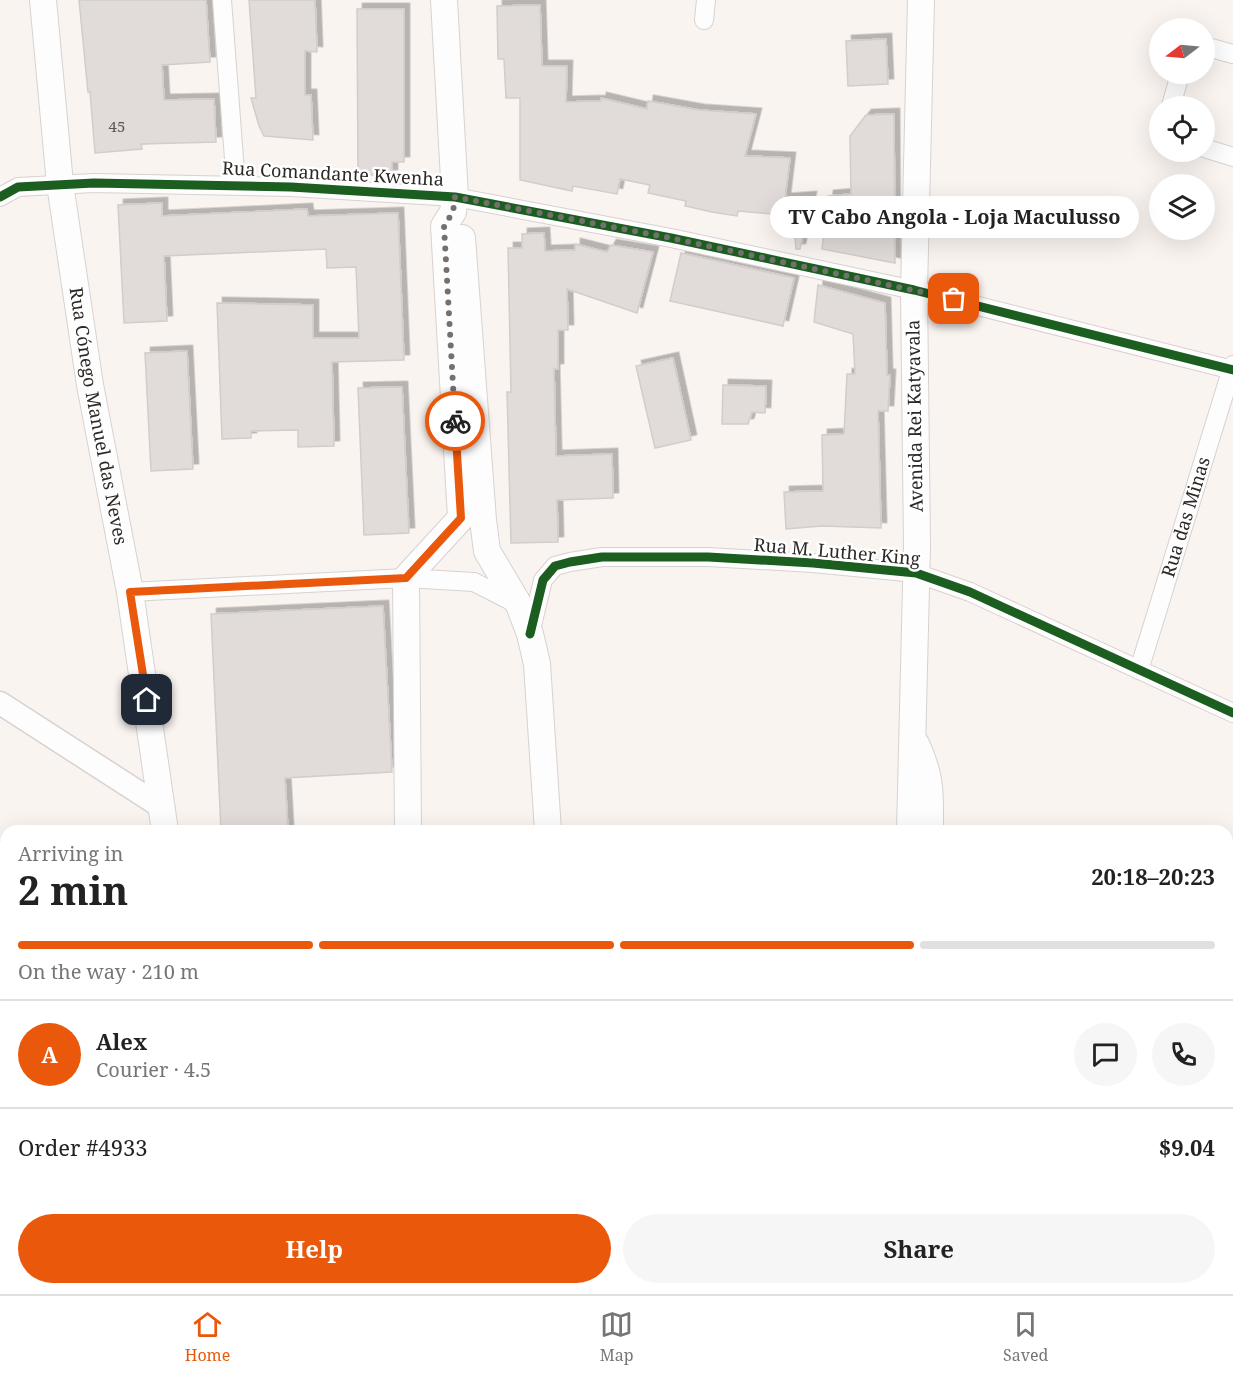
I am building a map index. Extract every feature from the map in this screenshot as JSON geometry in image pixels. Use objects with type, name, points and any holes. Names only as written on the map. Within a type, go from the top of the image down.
[{"type":"main road","name":"Rua Cónego Manuel das Neves","points":[[44,0],[60,184],[90,385],[130,592],[164,819]]},
{"type":"main road","points":[[444,0],[454,205],[461,226],[483,520],[487,550],[519,605],[530,634],[537,664],[548,825]]},
{"type":"main road","name":"Avenida Rei Katyavala","points":[[910,825],[916,573],[914,290],[921,0]]},
{"type":"main road","points":[[408,825],[406,578],[461,518],[444,226],[454,205]]},
{"type":"main road","points":[[892,825],[897,758],[911,733]]},
{"type":"main road","points":[[911,733],[928,773],[930,825]]},
{"type":"street","points":[[222,0],[236,185]]},
{"type":"street","points":[[704,20],[706,0]]},
{"type":"street","points":[[1215,49],[1233,54]]},
{"type":"street","points":[[1215,151],[1233,157]]},
{"type":"street","name":"Rua Comandante Kwenha","points":[[0,197],[18,187],[60,184],[236,185],[291,187],[454,205],[671,238],[914,290],[1233,368]]},
{"type":"street","name":"Rua das Minas","points":[[1138,670],[1233,368]]},
{"type":"street","name":"Rua M. Luther King","points":[[530,634],[543,580],[555,566],[570,562],[602,557],[708,558],[813,563],[916,573],[970,592],[1233,713]]},
{"type":"street","points":[[130,592],[406,578],[474,582],[519,605]]},
{"type":"street","points":[[0,703],[164,819]]},
{"type":"building","points":[[79,0],[206,0],[210,62],[162,65],[164,100],[214,99],[216,142],[141,144],[142,149],[95,153]]},
{"type":"building","points":[[249,0],[315,0],[317,52],[305,51],[305,95],[311,95],[313,140],[264,136],[259,126],[251,98],[256,98]]},
{"type":"building","points":[[540,5],[542,66],[567,66],[566,102],[601,101],[601,98],[647,109],[648,101],[699,110],[756,114],[745,156],[790,158],[785,199],[811,197],[800,249],[796,249],[793,216],[738,211],[737,216],[712,212],[685,206],[686,201],[648,193],[650,185],[620,179],[617,194],[573,186],[572,191],[520,180],[520,98],[506,98],[504,59],[498,59],[497,6]]},
{"type":"building","points":[[357,9],[404,9],[404,162],[392,162],[392,175],[358,175]]},
{"type":"building","points":[[886,39],[888,84],[848,86],[846,41]]},
{"type":"building","points":[[894,114],[895,263],[822,249],[828,196],[851,194],[850,136],[866,115]]},
{"type":"building","points":[[162,203],[162,216],[307,209],[308,216],[398,213],[404,360],[332,362],[334,446],[298,447],[298,430],[251,431],[251,438],[222,439],[217,303],[313,305],[313,338],[359,338],[356,267],[327,268],[326,249],[164,256],[167,321],[124,323],[118,205]]},
{"type":"building","points":[[544,233],[545,251],[575,250],[575,244],[607,252],[611,245],[653,252],[637,313],[567,289],[568,330],[558,330],[558,369],[554,369],[556,456],[612,454],[613,498],[557,500],[558,542],[511,543],[507,392],[511,392],[508,248],[522,248],[522,234]]},
{"type":"building","points":[[681,253],[794,278],[783,326],[670,301]]},
{"type":"building","points":[[818,285],[885,303],[887,375],[890,375],[888,411],[878,411],[881,528],[822,526],[786,529],[784,492],[823,491],[822,435],[844,434],[847,374],[855,374],[853,334],[814,322]]},
{"type":"building","points":[[187,351],[193,469],[151,471],[145,353]]},
{"type":"building","points":[[673,358],[691,440],[655,448],[636,366]]},
{"type":"building","points":[[723,385],[766,386],[765,413],[752,412],[748,424],[722,424]]},
{"type":"building","points":[[402,387],[409,533],[364,535],[358,388]]},
{"type":"building","points":[[383,606],[392,772],[285,778],[288,825],[221,825],[211,614]]},
{"type":"cycle path","points":[[0,197],[18,187],[94,183],[291,187],[455,197],[671,238],[914,290],[1233,370]]},
{"type":"cycle path","points":[[530,634],[543,580],[555,566],[570,562],[602,557],[708,557],[813,563],[916,573],[970,592],[1233,713]]},
{"type":"way so far","points":[[455,421],[444,226],[453,212],[455,197],[671,238],[954,299]]},
{"type":"place","name":"TV Cabo Angola - Loja Maculusso","points":[[954,299]]},
{"type":"route","points":[[147,700],[130,592],[406,578],[461,518],[455,421]]}]
